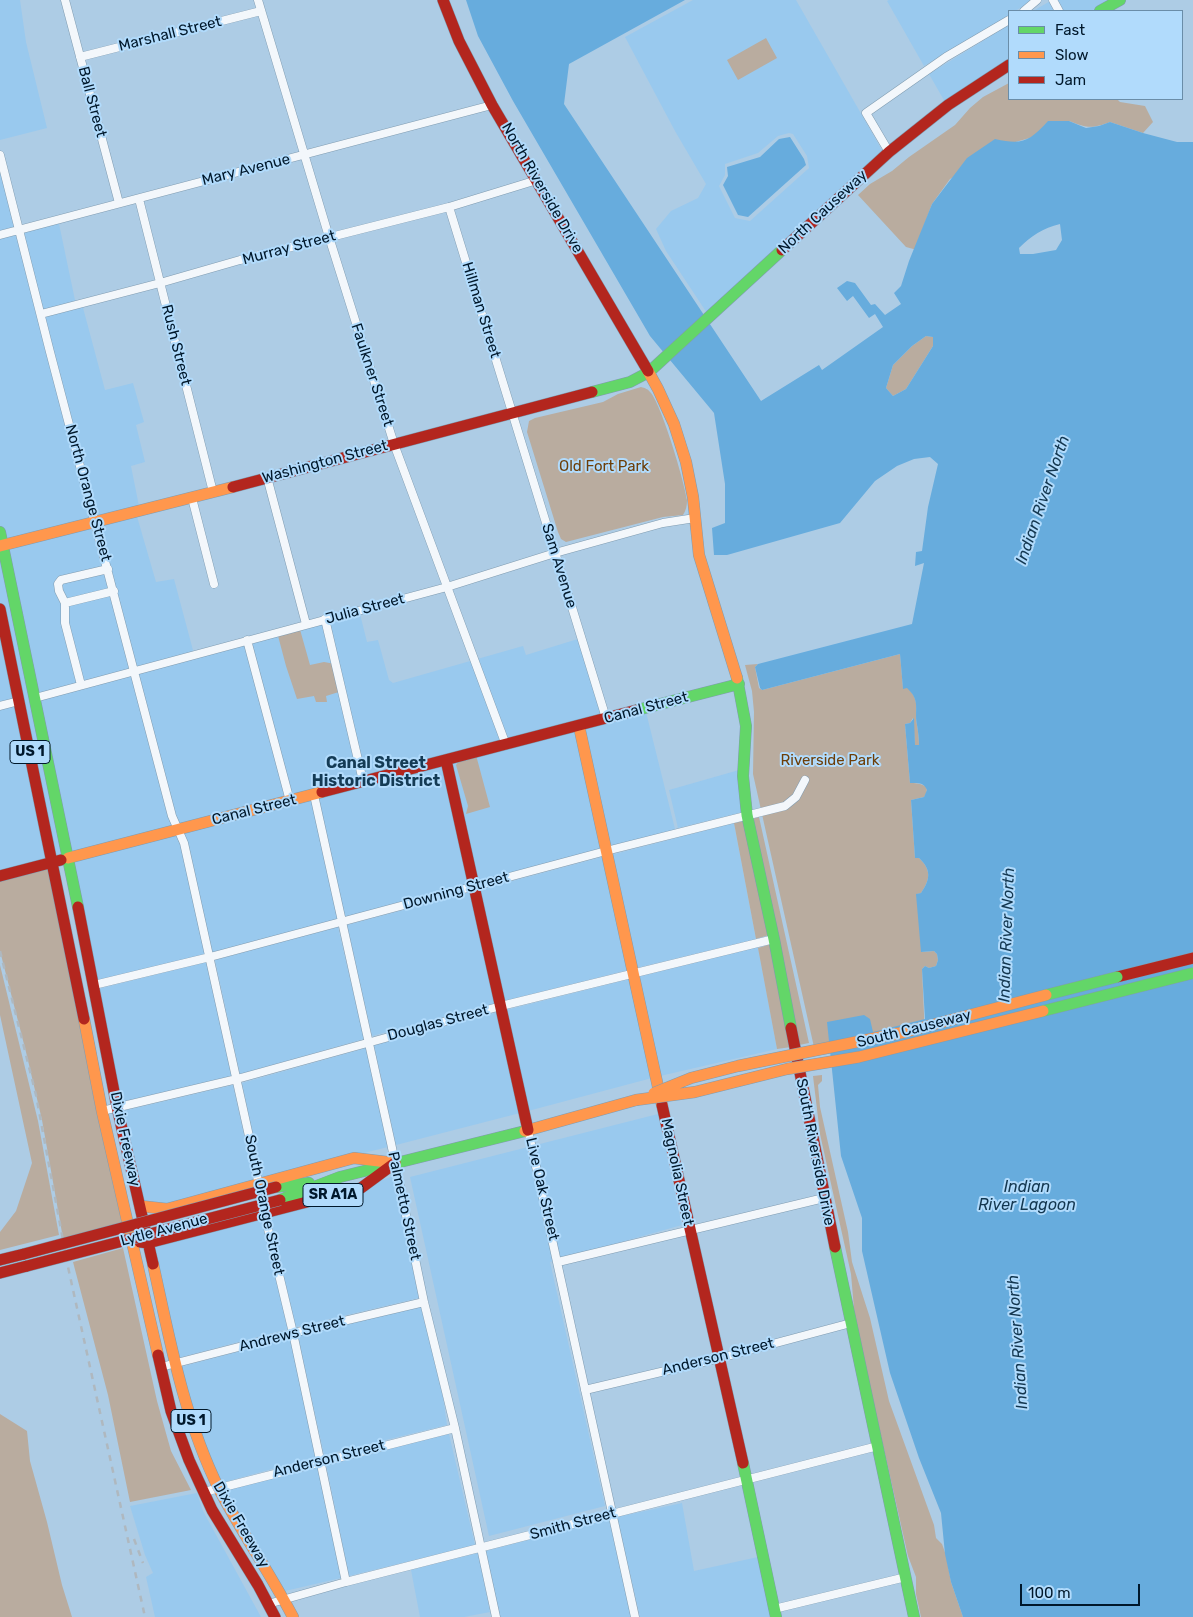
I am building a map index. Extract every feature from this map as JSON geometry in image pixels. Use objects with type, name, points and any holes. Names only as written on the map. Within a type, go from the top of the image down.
[{"type":"main road","name":"North Riverside Drive","points":[[443,0],[459,41],[492,105],[649,372],[667,407],[691,480],[695,518]]},
{"type":"main road","points":[[1102,10],[1120,0]]},
{"type":"main road","name":"North Causeway","points":[[649,372],[889,152],[948,105],[1008,66]]},
{"type":"main road","name":"Washington Street","points":[[2,546],[513,414],[630,382],[649,372]]},
{"type":"main road","points":[[695,518],[699,555],[740,684]]},
{"type":"main road","name":"US 1","points":[[0,532],[2,546]]},
{"type":"main road","name":"Dixie Freeway","points":[[2,546],[43,734],[118,1107],[175,1364],[193,1427],[219,1488],[293,1617]]},
{"type":"main road","name":"Dixie Freeway","points":[[0,609],[47,843],[53,862],[102,1111],[174,1419],[204,1492],[220,1524],[275,1617]]},
{"type":"main road","points":[[10,655],[25,689],[35,698]]},
{"type":"main road","name":"Canal Street","points":[[0,876],[740,684]]},
{"type":"main road","name":"South Riverside Drive","points":[[740,684],[746,726],[743,776],[747,815],[774,939],[824,1198],[914,1617]]},
{"type":"main road","points":[[19,701],[28,709],[43,734]]},
{"type":"main road","name":"Magnolia Street","points":[[579,726],[775,1613]]},
{"type":"main road","name":"Live Oak Street","points":[[446,760],[528,1130]]},
{"type":"main road","name":"South Causeway","points":[[528,1130],[636,1100],[691,1078],[738,1066],[905,1032],[1193,958]]},
{"type":"main road","name":"South Causeway","points":[[636,1100],[695,1092],[769,1073],[859,1057],[1193,973]]},
{"type":"main road","name":"Lytle Avenue","points":[[0,1273],[280,1200],[326,1181],[395,1162],[528,1130]]},
{"type":"main road","name":"SR A1A","points":[[140,1206],[167,1209],[354,1158],[395,1162]]},
{"type":"main road","name":"SR A1A","points":[[148,1243],[361,1188],[395,1162]]},
{"type":"main road","name":"Lytle Avenue","points":[[0,1260],[276,1187],[326,1181]]},
{"type":"main road","points":[[148,1243],[132,1238],[143,1222],[167,1209]]},
{"type":"street","name":"Ball Street","points":[[65,0],[119,203]]},
{"type":"street","name":"Faulkner Street","points":[[258,0],[328,237],[394,444],[506,745]]},
{"type":"street","points":[[1025,10],[1036,0]]},
{"type":"street","name":"Marshall Street","points":[[80,57],[261,11]]},
{"type":"street","points":[[889,152],[866,113],[946,57],[1008,21]]},
{"type":"street","name":"Mary Avenue","points":[[0,235],[492,105]]},
{"type":"street","name":"North Orange Street","points":[[0,155],[172,816],[178,830]]},
{"type":"street","name":"Murray Street","points":[[40,314],[328,237],[449,207],[537,180]]},
{"type":"street","name":"Rush Street","points":[[139,198],[213,492]]},
{"type":"street","name":"Hillman Street","points":[[449,207],[513,414]]},
{"type":"street","name":"Sam Avenue","points":[[513,414],[606,718]]},
{"type":"street","points":[[267,477],[306,624]]},
{"type":"street","points":[[192,498],[214,584]]},
{"type":"street","name":"Julia Street","points":[[35,698],[447,587],[555,553],[663,523],[695,518]]},
{"type":"street","points":[[81,685],[65,623],[65,602],[59,591],[58,584],[62,580],[108,570]]},
{"type":"street","points":[[65,602],[114,591]]},
{"type":"street","points":[[325,620],[363,781]]},
{"type":"street","points":[[247,640],[290,801]]},
{"type":"street","points":[[0,706],[19,701]]},
{"type":"street","name":"Downing Street","points":[[94,985],[210,957],[606,851],[785,806],[796,797],[805,780]]},
{"type":"street","name":"Palmetto Street","points":[[314,794],[424,1302],[455,1428],[496,1617]]},
{"type":"street","name":"South Orange Street","points":[[178,830],[184,843],[210,957],[346,1582]]},
{"type":"street","name":"Douglas Street","points":[[102,1111],[237,1079],[501,1006],[774,939]]},
{"type":"street","name":"Live Oak Street","points":[[528,1130],[636,1617]]},
{"type":"street","points":[[558,1262],[824,1198]]},
{"type":"street","name":"Andrews Street","points":[[161,1367],[424,1302]]},
{"type":"street","name":"Anderson Street","points":[[585,1390],[720,1358],[851,1323]]},
{"type":"street","name":"Anderson Street","points":[[204,1492],[455,1428]]},
{"type":"street","name":"Smith Street","points":[[268,1604],[612,1513],[878,1446]]},
{"type":"street","points":[[775,1613],[906,1577]]},
{"type":"shaded area","points":[[0,0],[20,0],[26,42],[47,128],[0,140]]},
{"type":"shaded area","points":[[693,0],[796,0],[883,152],[707,313],[666,251],[656,229],[671,211],[698,198],[706,184],[675,131],[625,37]],"holes":[[[789,133],[793,134],[807,156],[809,168],[750,221],[735,218],[719,186],[725,175],[725,164],[758,153],[778,136]]]},
{"type":"shaded area","points":[[1034,0],[1017,10],[1008,10],[1008,16],[924,66],[887,1]]},
{"type":"shaded area","points":[[1052,0],[1111,0],[1093,10],[1035,10]]},
{"type":"shaded area","points":[[1008,26],[1008,61],[945,102],[929,74]]},
{"type":"shaded area","points":[[0,155],[18,230],[58,219],[76,305],[82,304],[105,390],[133,383],[144,422],[136,425],[145,462],[131,466],[140,511],[136,513],[156,582],[174,579],[194,654],[359,610],[367,642],[378,640],[389,680],[393,683],[523,646],[526,655],[581,638],[606,718],[645,708],[676,833],[94,985],[68,858],[0,876]]},
{"type":"shaded area","points":[[739,770],[743,812],[678,828],[669,790]]},
{"type":"shaded area","points":[[734,823],[756,939],[636,968],[611,855]]},
{"type":"shaded area","points":[[602,857],[628,970],[504,1001],[479,890]]},
{"type":"shaded area","points":[[471,892],[496,1003],[372,1036],[347,925]]},
{"type":"shaded area","points":[[338,927],[364,1039],[240,1074],[215,960]]},
{"type":"shaded area","points":[[758,947],[777,1049],[660,1076],[638,977]]},
{"type":"shaded area","points":[[207,962],[232,1076],[121,1102],[98,989]]},
{"type":"shaded area","points":[[630,979],[652,1078],[528,1111],[506,1010]]},
{"type":"shaded area","points":[[498,1012],[520,1113],[396,1145],[374,1045]]},
{"type":"shaded area","points":[[366,1048],[388,1147],[262,1178],[242,1083]]},
{"type":"shaded area","points":[[233,1085],[254,1181],[170,1204],[143,1202],[123,1111]]},
{"type":"shaded area","points":[[658,1114],[682,1225],[550,1262],[605,1506],[489,1536],[410,1177]]},
{"type":"shaded area","points":[[394,1176],[419,1298],[296,1327],[269,1215]]},
{"type":"shaded area","points":[[261,1218],[288,1329],[178,1358],[153,1246]]},
{"type":"shaded area","points":[[421,1307],[443,1397],[447,1425],[324,1455],[298,1336]]},
{"type":"shaded area","points":[[290,1338],[316,1457],[221,1483],[202,1440],[180,1367]]},
{"type":"shaded area","points":[[449,1434],[475,1545],[349,1576],[326,1464]]},
{"type":"shaded area","points":[[318,1466],[341,1578],[285,1591],[225,1491]]},
{"type":"shaded area","points":[[197,1493],[203,1511],[261,1617],[155,1617],[146,1577],[153,1573],[145,1555],[130,1506]]},
{"type":"shaded area","points":[[682,1503],[694,1571],[758,1557],[772,1617],[640,1617],[617,1517]]},
{"type":"shaded area","points":[[609,1519],[631,1617],[500,1617],[486,1551]]},
{"type":"shaded area","points":[[478,1553],[490,1612],[464,1617],[420,1617],[411,1570]]},
{"type":"green space","points":[[766,38],[777,58],[738,80],[727,60]]},
{"type":"green space","points":[[1008,84],[1008,100],[1118,100],[1120,102],[1145,106],[1153,122],[1143,133],[1110,122],[1090,127],[1069,121],[1033,137],[1012,143],[950,179],[932,204],[918,241],[917,250],[906,247],[858,195],[870,184],[892,171],[955,125],[983,97]]},
{"type":"green space","points":[[926,336],[933,337],[933,346],[906,389],[893,396],[886,388],[893,365],[912,346]]},
{"type":"green space","name":"Old Fort Park","points":[[641,387],[651,393],[661,413],[685,490],[687,502],[684,513],[683,515],[663,517],[566,542],[561,539],[558,532],[527,432],[529,421],[603,402],[618,394]]},
{"type":"green space","points":[[299,626],[310,665],[324,662],[335,664],[342,691],[326,696],[327,702],[316,702],[314,696],[297,699],[277,632]]},
{"type":"green space","name":"Riverside Park","points":[[900,654],[903,688],[908,688],[916,702],[919,745],[915,746],[913,718],[910,723],[905,724],[910,783],[921,784],[927,790],[924,797],[911,800],[915,858],[919,858],[923,862],[928,871],[928,879],[924,888],[921,893],[917,894],[922,952],[934,951],[937,954],[938,960],[936,966],[929,968],[925,966],[922,969],[925,1037],[816,1056],[753,774],[754,712],[752,691],[745,665],[758,664],[755,667],[759,688],[762,690]]},
{"type":"green space","points":[[476,755],[490,807],[466,814],[468,806],[456,765],[459,761]]},
{"type":"green space","points":[[759,817],[809,1043],[799,1045],[752,819]]},
{"type":"green space","points":[[744,821],[769,935],[756,939],[734,823]]},
{"type":"green space","points":[[53,862],[128,1224],[64,1244],[42,1120],[0,951],[0,876]]},
{"type":"green space","points":[[771,944],[791,1047],[777,1049],[758,948]]},
{"type":"green space","points":[[0,965],[38,1121],[59,1235],[0,1250],[0,1232],[16,1211],[32,1163],[0,1015]]},
{"type":"green space","points":[[822,1075],[822,1081],[818,1085],[820,1107],[848,1232],[852,1262],[870,1318],[889,1401],[934,1525],[936,1538],[942,1544],[946,1555],[951,1582],[963,1617],[921,1617],[916,1594],[916,1577],[908,1556],[855,1320],[851,1274],[820,1134],[813,1076]]},
{"type":"green space","points":[[123,1248],[157,1401],[171,1451],[191,1490],[130,1502],[108,1395],[73,1262]]},
{"type":"green space","points":[[0,1414],[27,1431],[30,1461],[72,1617],[0,1617]]},
{"type":"water","points":[[466,0],[685,0],[569,64],[564,104],[761,401],[819,365],[822,370],[883,327],[875,314],[869,318],[853,296],[847,301],[837,288],[847,281],[855,283],[871,305],[875,304],[885,315],[901,304],[894,293],[901,286],[932,204],[967,158],[995,139],[1012,142],[1024,140],[1036,134],[1048,121],[1069,121],[1086,128],[1110,122],[1177,142],[1193,142],[1193,1617],[963,1617],[951,1582],[945,1554],[941,1513],[919,1458],[890,1373],[862,1251],[862,1218],[841,1156],[827,1022],[864,1015],[870,1019],[873,1032],[925,1019],[922,969],[925,966],[929,968],[936,966],[938,960],[937,954],[934,951],[921,952],[916,894],[921,893],[926,884],[928,871],[919,858],[915,858],[911,800],[924,797],[927,790],[922,784],[910,783],[905,724],[910,723],[914,718],[915,745],[919,745],[916,701],[907,688],[903,689],[900,654],[762,690],[755,667],[758,664],[912,624],[924,563],[915,566],[916,552],[922,551],[928,507],[938,464],[930,457],[914,459],[897,466],[875,481],[840,523],[727,555],[714,555],[712,528],[725,523],[725,484],[714,413],[650,336],[513,101],[478,36]],"holes":[[[1060,224],[1062,240],[1056,250],[1020,254],[1019,248],[1033,236]],[[926,336],[933,337],[933,346],[906,389],[893,396],[886,388],[893,365],[912,346]]]},
{"type":"water","points":[[790,137],[806,165],[748,217],[738,215],[723,185],[728,176],[727,167],[760,157],[779,139]]},
{"type":"railway","points":[[0,951],[36,1095],[68,1267],[145,1617]]},
{"type":"railway","points":[[134,1539],[143,1563]]},
{"type":"traffic: fast","points":[[1102,10],[1120,0]]},
{"type":"traffic: fast","points":[[592,392],[630,382],[649,372],[782,250]]},
{"type":"traffic: fast","points":[[0,532],[78,907]]},
{"type":"traffic: fast","points":[[737,678],[746,726],[743,776],[747,815],[791,1028]]},
{"type":"traffic: fast","points":[[637,710],[739,684]]},
{"type":"traffic: fast","points":[[1043,1011],[1193,973]]},
{"type":"traffic: fast","points":[[1046,995],[1117,977]]},
{"type":"traffic: fast","points":[[280,1200],[340,1177],[525,1131]]},
{"type":"traffic: fast","points":[[276,1187],[309,1183]]},
{"type":"traffic: fast","points":[[835,1247],[914,1617]]},
{"type":"traffic: fast","points":[[743,1463],[776,1617]]},
{"type":"traffic: slow","points":[[648,371],[674,424],[686,462],[693,497],[699,555],[737,678]]},
{"type":"traffic: slow","points":[[0,546],[233,487]]},
{"type":"traffic: slow","points":[[579,726],[662,1105]]},
{"type":"traffic: slow","points":[[68,858],[322,792]]},
{"type":"traffic: slow","points":[[654,1093],[691,1078],[738,1066],[905,1032],[1046,995]]},
{"type":"traffic: slow","points":[[636,1100],[695,1092],[787,1069],[859,1057],[1043,1011]]},
{"type":"traffic: slow","points":[[84,1019],[102,1111],[158,1355]]},
{"type":"traffic: slow","points":[[525,1131],[636,1100]]},
{"type":"traffic: slow","points":[[140,1206],[167,1209],[354,1158],[395,1163]]},
{"type":"traffic: slow","points":[[153,1264],[179,1379],[196,1435],[219,1489],[293,1617]]},
{"type":"traffic: jam","points":[[443,0],[459,41],[492,105],[648,371]]},
{"type":"traffic: jam","points":[[782,250],[889,152],[948,105],[1008,66]]},
{"type":"traffic: jam","points":[[233,487],[592,392]]},
{"type":"traffic: jam","points":[[0,609],[84,1019]]},
{"type":"traffic: jam","points":[[322,792],[637,710]]},
{"type":"traffic: jam","points":[[446,760],[528,1130]]},
{"type":"traffic: jam","points":[[0,876],[61,860]]},
{"type":"traffic: jam","points":[[78,907],[117,1107],[153,1264]]},
{"type":"traffic: jam","points":[[1117,977],[1193,958]]},
{"type":"traffic: jam","points":[[791,1028],[835,1247]]},
{"type":"traffic: jam","points":[[662,1105],[743,1463]]},
{"type":"traffic: jam","points":[[140,1242],[148,1243],[361,1188],[395,1163]]},
{"type":"traffic: jam","points":[[24,1254],[276,1187]]},
{"type":"traffic: jam","points":[[27,1266],[280,1200]]},
{"type":"traffic: jam","points":[[0,1260],[24,1254]]},
{"type":"traffic: jam","points":[[0,1273],[27,1266]]},
{"type":"traffic: jam","points":[[158,1355],[171,1411],[189,1460],[212,1510],[258,1585],[275,1617]]},
{"type":"district","name":"Canal Street Historic District","points":[[376,772]]},
{"type":"water label","name":"Indian River North","points":[[1043,500]]},
{"type":"water label","name":"Indian River North","points":[[1007,935]]},
{"type":"water label","name":"Indian River Lagoon","points":[[1027,1196]]},
{"type":"water label","name":"Indian River North","points":[[1018,1342]]}]
